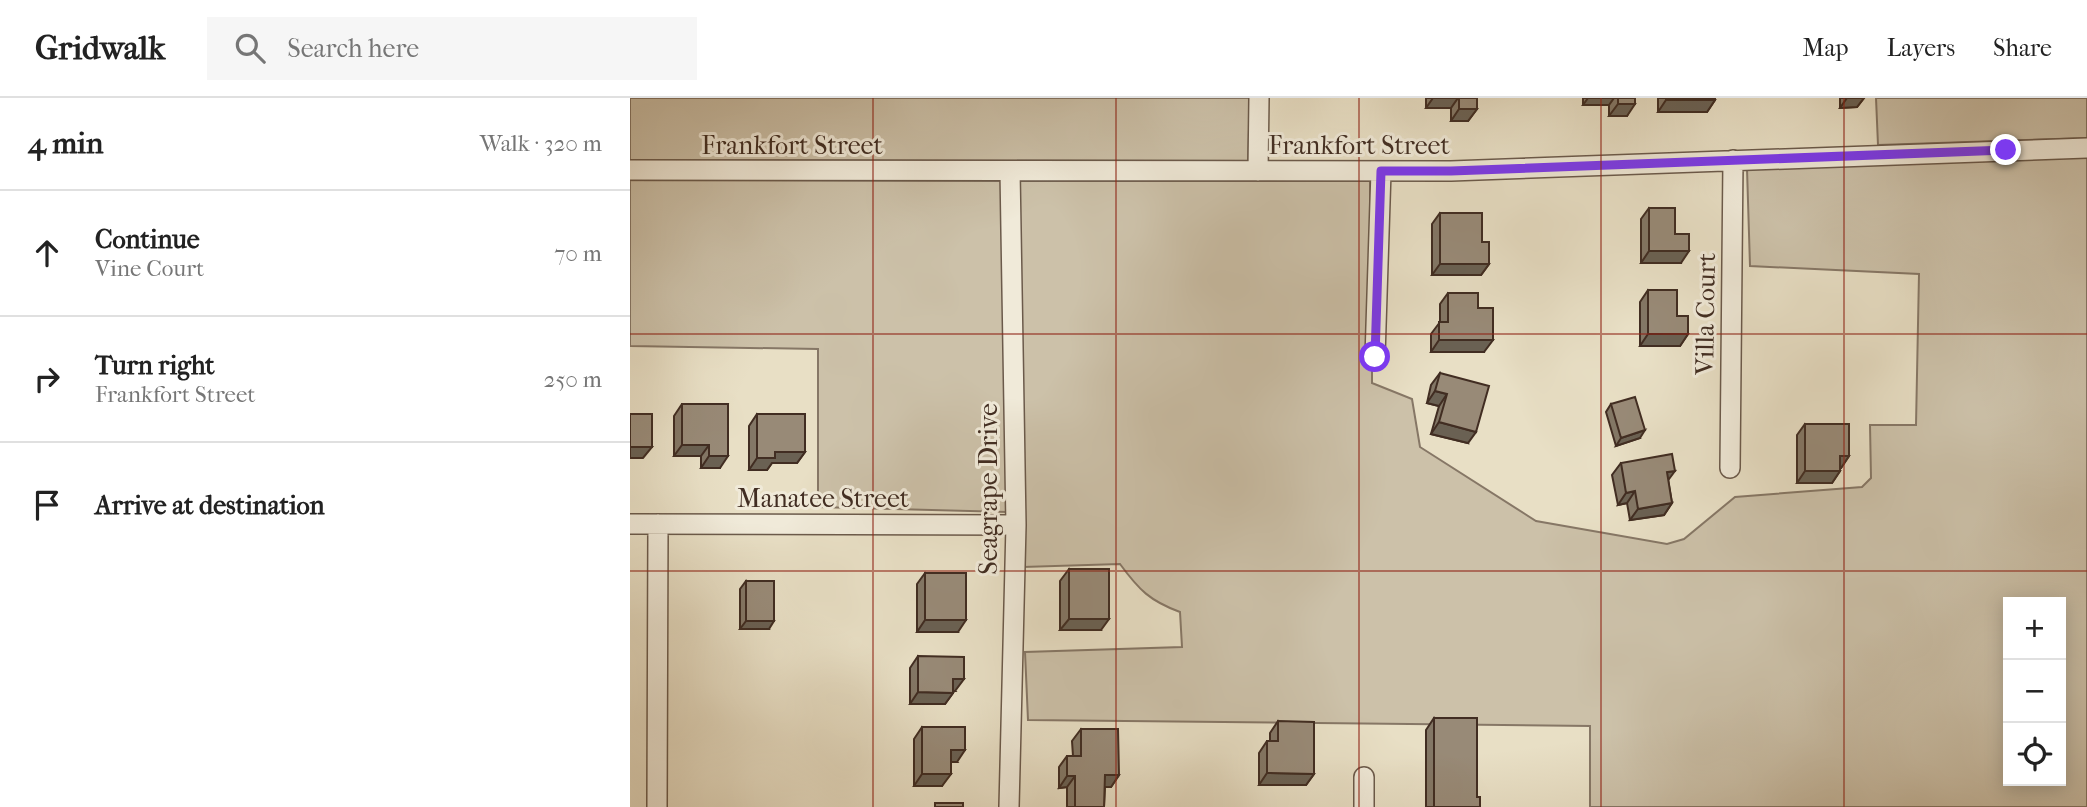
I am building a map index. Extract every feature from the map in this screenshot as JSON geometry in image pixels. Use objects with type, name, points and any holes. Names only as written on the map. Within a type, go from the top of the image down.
[{"type":"street","points":[[1258,171],[1259,98]]},
{"type":"street","name":"Frankfort Street","points":[[630,170],[1451,171],[2087,148]]},
{"type":"street","name":"Villa Court","points":[[1730,468],[1733,160]]},
{"type":"street","name":"Seagrape Drive","points":[[1009,807],[1016,525],[1010,171]]},
{"type":"street","points":[[1375,357],[1381,171]]},
{"type":"street","name":"Manatee Street","points":[[630,524],[1016,525]]},
{"type":"street","points":[[657,807],[658,524]]},
{"type":"street","points":[[1364,777],[1364,807]]},
{"type":"shaded area","points":[[630,98],[1250,98],[1248,161],[630,160]]},
{"type":"shaded area","points":[[1876,98],[2087,98],[2087,138],[1878,145]]},
{"type":"shaded area","points":[[2087,157],[2087,807],[1590,807],[1590,726],[1028,720],[1025,652],[1182,647],[1180,612],[1146,594],[1120,564],[1023,567],[1019,181],[1370,181],[1366,366],[1372,366],[1372,383],[1412,399],[1420,447],[1536,521],[1667,544],[1684,539],[1735,497],[1862,487],[1871,478],[1870,425],[1916,425],[1919,274],[1750,266],[1747,169]]},
{"type":"shaded area","points":[[630,180],[1002,181],[1007,512],[818,507],[818,349],[630,346]]},
{"type":"building","points":[[1459,98],[1477,98],[1477,109],[1459,109]]},
{"type":"building","points":[[1618,98],[1635,98],[1635,104],[1618,104]]},
{"type":"building","points":[[1715,98],[1715,100],[1666,100]]},
{"type":"building","points":[[1649,208],[1675,208],[1675,234],[1689,234],[1689,251],[1649,251]]},
{"type":"building","points":[[1440,213],[1482,213],[1482,242],[1489,242],[1489,264],[1440,264]]},
{"type":"building","points":[[1648,290],[1677,290],[1677,316],[1688,316],[1688,334],[1648,334]]},
{"type":"building","points":[[1448,293],[1478,293],[1478,308],[1493,308],[1493,340],[1439,340],[1439,322],[1448,322]]},
{"type":"building","points":[[1440,373],[1489,386],[1476,432],[1439,422],[1447,394],[1435,391]]},
{"type":"building","points":[[1635,397],[1645,430],[1621,438],[1611,404]]},
{"type":"building","points":[[682,404],[728,404],[728,456],[709,456],[709,445],[682,445]]},
{"type":"building","points":[[630,414],[652,414],[652,447],[630,447]]},
{"type":"building","points":[[757,414],[805,414],[805,452],[775,452],[775,458],[757,458]]},
{"type":"building","points":[[1805,424],[1849,424],[1849,456],[1840,456],[1840,471],[1805,471]]},
{"type":"building","points":[[1672,454],[1675,471],[1667,472],[1672,503],[1638,509],[1635,491],[1626,493],[1621,463]]},
{"type":"building","points":[[1069,569],[1109,569],[1109,619],[1069,619]]},
{"type":"building","points":[[925,573],[966,573],[966,620],[925,620]]},
{"type":"building","points":[[746,581],[774,581],[774,621],[746,621]]},
{"type":"building","points":[[918,656],[964,657],[964,679],[953,679],[953,693],[918,692]]},
{"type":"building","points":[[1434,718],[1477,718],[1477,797],[1480,797],[1480,807],[1434,807]]},
{"type":"building","points":[[1278,721],[1314,722],[1314,774],[1267,773],[1267,741],[1278,741]]},
{"type":"building","points":[[922,727],[965,727],[965,750],[951,750],[951,774],[922,774]]},
{"type":"building","points":[[1081,729],[1118,729],[1119,775],[1105,775],[1104,807],[1075,807],[1075,776],[1067,776],[1067,756],[1081,756]]},
{"type":"building","points":[[935,803],[963,803],[963,807],[935,807]]},
{"type":"route","points":[[1375,357],[1381,171],[1451,171],[2006,150]]}]
